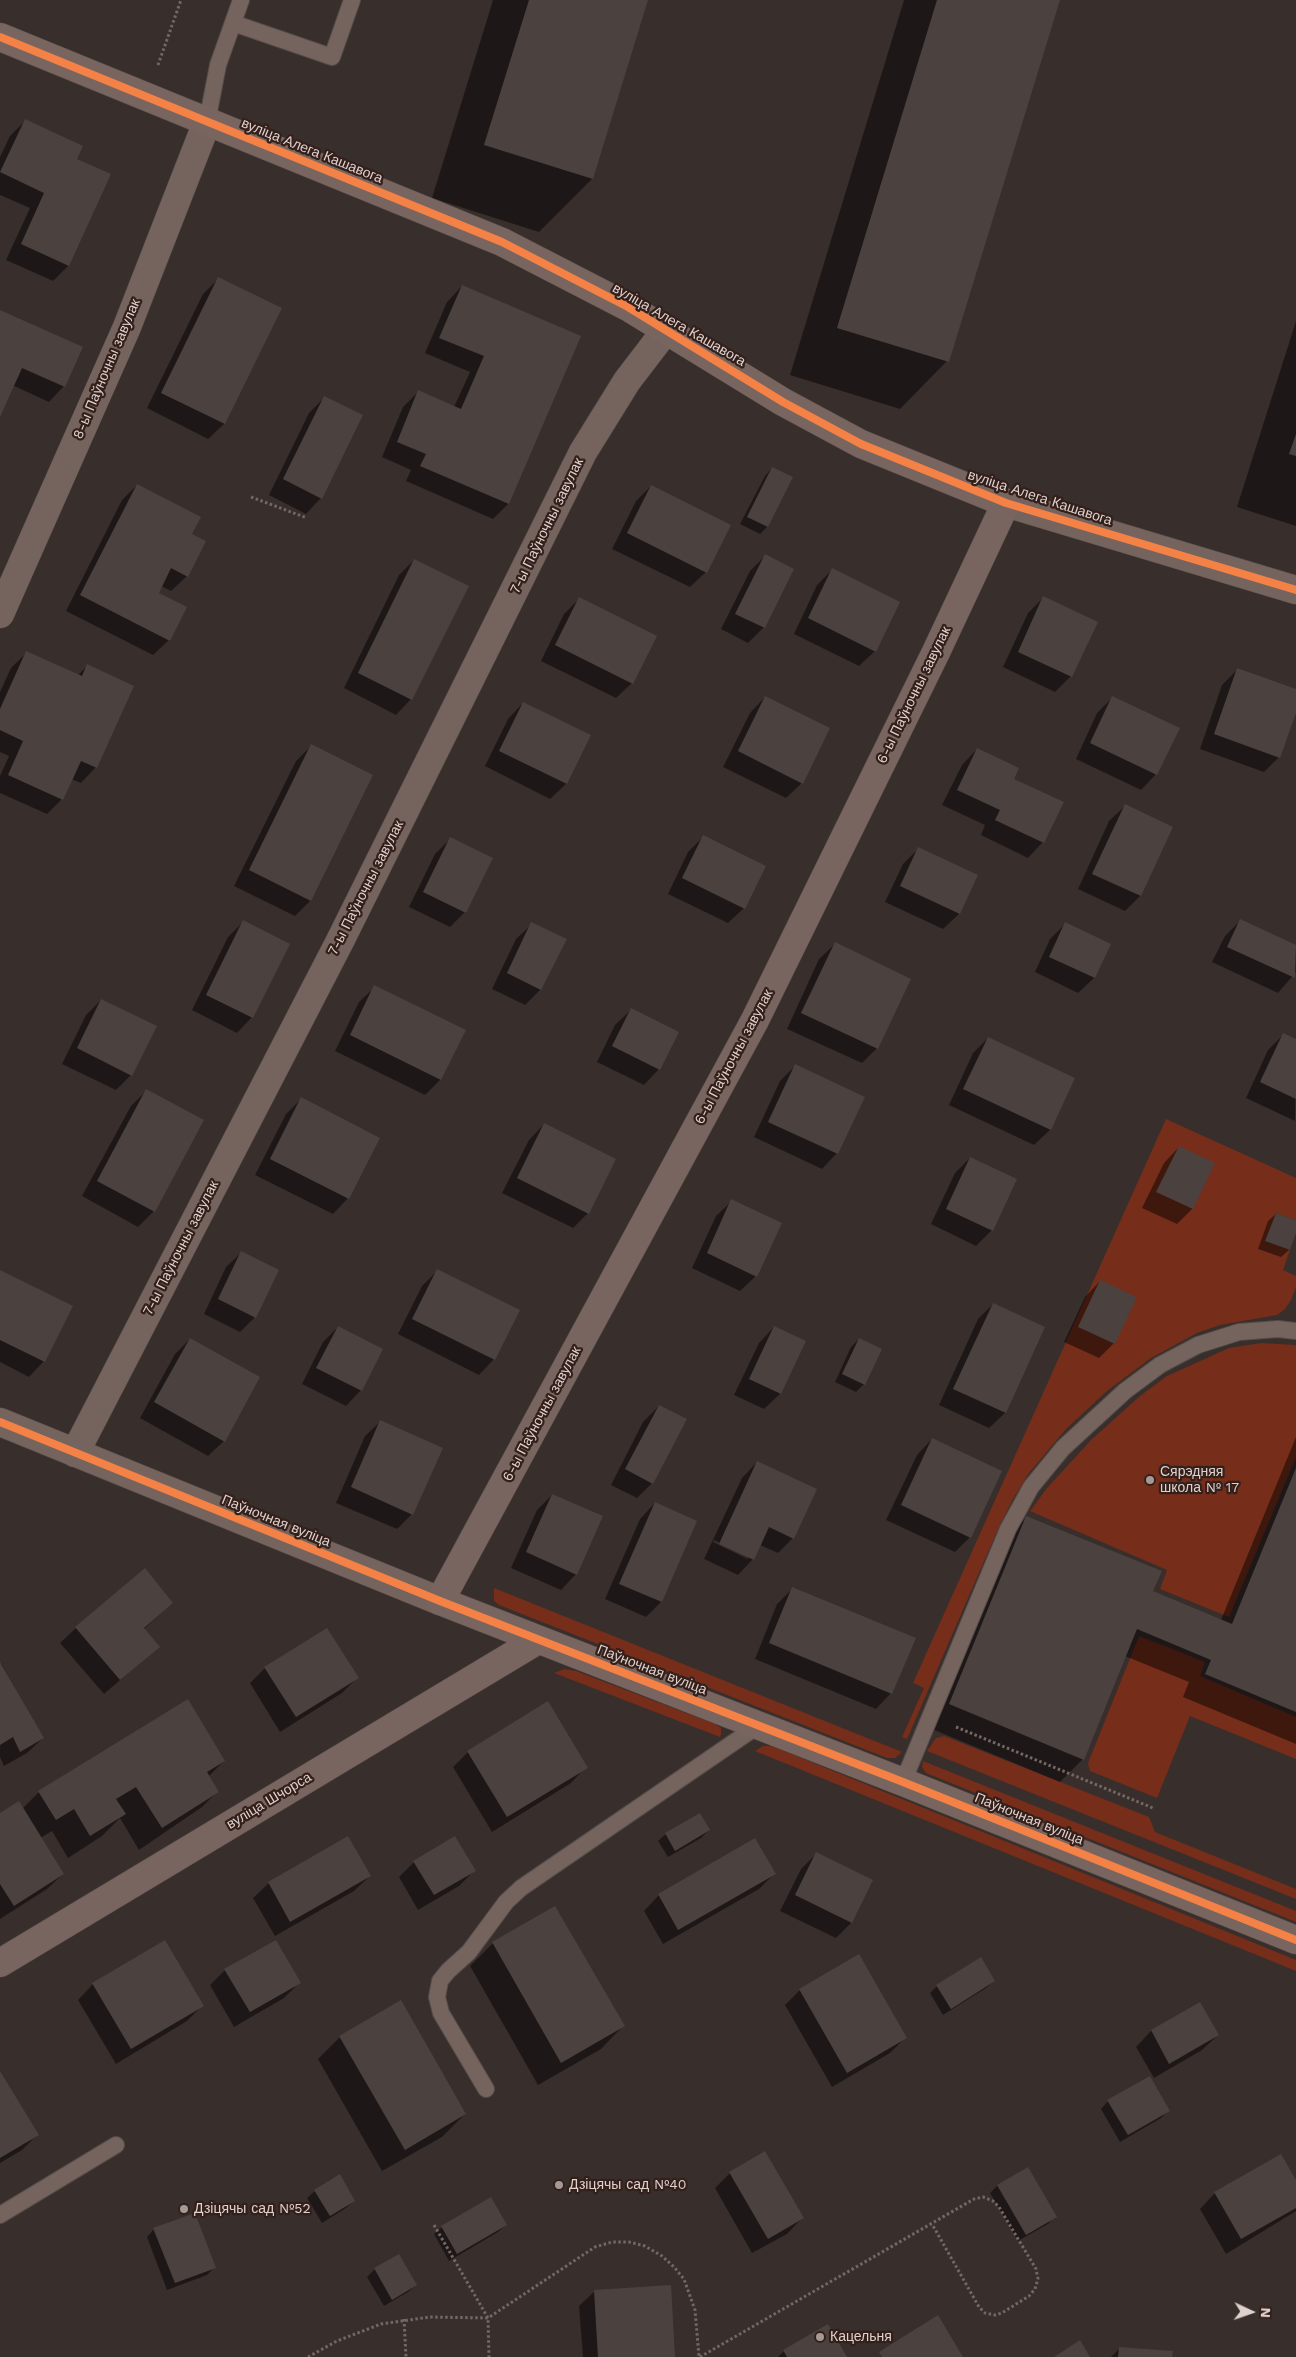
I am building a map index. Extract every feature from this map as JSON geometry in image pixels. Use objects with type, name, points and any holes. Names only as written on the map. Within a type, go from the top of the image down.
[{"type":"street","name":"вуліца Алега Кашавога","points":[[0,37],[502,242],[628,307],[783,402],[861,444],[1006,503],[1296,590]]},
{"type":"street","name":"8-ы Паўночны завулак","points":[[0,614],[127,327],[207,122]]},
{"type":"street","name":"7-ы Паўночны завулак","points":[[75,1453],[335,950],[583,452],[627,381],[666,330]]},
{"type":"street","name":"6-ы Паўночны завулак","points":[[440,1601],[755,1020],[936,652],[1006,503]]},
{"type":"street","name":"Паўночная вуліца","points":[[0,1422],[440,1601],[903,1782],[1296,1940]]},
{"type":"street","name":"вуліца Шчорса","points":[[0,1963],[538,1640]]},
{"type":"lane","points":[[207,122],[218,66],[241,0]]},
{"type":"lane","points":[[233,23],[332,57],[352,0]]},
{"type":"lane","points":[[903,1782],[1008,1530],[1031,1487],[1063,1448],[1124,1392],[1160,1365],[1198,1345],[1239,1332],[1295,1328]]},
{"type":"lane","points":[[486,2090],[441,2013],[437,1997],[440,1981],[469,1952],[506,1902],[521,1888],[759,1725]]},
{"type":"lane","points":[[0,2215],[116,2145]]},
{"type":"path","points":[[156,70],[182,0]]},
{"type":"path","points":[[251,497],[307,518]]},
{"type":"path","points":[[930,1717],[1153,1808]]},
{"type":"path","points":[[308,2357],[359,2332],[381,2324],[404,2319],[488,2318],[595,2247],[612,2242],[629,2242],[645,2246],[662,2256],[684,2279],[695,2310],[700,2357],[974,2199],[983,2197],[999,2207],[1036,2269],[1038,2278],[1035,2289],[1029,2296],[1002,2313],[994,2315],[985,2313],[979,2307],[932,2224]]},
{"type":"path","points":[[434,2226],[488,2318],[489,2357]]},
{"type":"path","points":[[404,2319],[406,2357]]},
{"type":"shaded area","points":[[1166,1119],[1296,1178],[1296,1220],[1276,1213],[1265,1241],[1290,1250],[1283,1270],[1296,1276],[1296,1287],[1291,1300],[1285,1309],[1277,1315],[1220,1325],[1197,1333],[1151,1358],[1107,1391],[1066,1429],[1029,1473],[1013,1499],[998,1529],[907,1739],[902,1737],[924,1688],[913,1683]]},
{"type":"shaded area","points":[[1261,1343],[1296,1345],[1296,1457],[1229,1617],[1160,1589],[1167,1570],[1030,1511],[1047,1488],[1091,1440],[1140,1396],[1167,1376],[1229,1348]]},
{"type":"shaded area","points":[[494,1588],[902,1752],[895,1758],[887,1758],[499,1605],[494,1601]]},
{"type":"shaded area","points":[[1139,1636],[1205,1662],[1200,1676],[1296,1717],[1296,1759],[1190,1716],[1157,1798],[1090,1771],[1088,1763]]},
{"type":"shaded area","points":[[564,1669],[576,1671],[715,1724],[721,1728],[720,1737],[554,1673]]},
{"type":"shaded area","points":[[944,1736],[1149,1817],[1155,1832],[1296,1889],[1296,1899],[927,1751],[936,1738]]},
{"type":"shaded area","points":[[763,1746],[772,1746],[1296,1960],[1296,1971],[755,1751]]},
{"type":"shaded area","points":[[923,1761],[1296,1911],[1296,1922],[926,1773],[922,1767]]},
{"type":"building","points":[[529,0],[648,0],[593,179],[484,145]]},
{"type":"building","points":[[937,0],[1060,0],[949,362],[837,328]]},
{"type":"building","points":[[25,119],[83,146],[77,159],[111,174],[69,266],[21,244],[44,193],[0,172]]},
{"type":"building","points":[[218,277],[282,308],[225,424],[161,393]]},
{"type":"building","points":[[462,285],[581,336],[509,504],[420,466],[426,454],[397,442],[418,390],[461,409],[484,356],[439,338]]},
{"type":"building","points":[[0,310],[83,347],[65,387],[22,368],[0,417]]},
{"type":"building","points":[[324,396],[363,415],[322,499],[283,479]]},
{"type":"building","points":[[1296,434],[1296,456],[1289,454]]},
{"type":"building","points":[[772,467],[793,477],[768,527],[747,517]]},
{"type":"building","points":[[137,484],[201,517],[192,534],[206,541],[188,577],[171,568],[159,593],[187,607],[170,641],[80,595]]},
{"type":"building","points":[[651,485],[731,525],[707,573],[627,533]]},
{"type":"building","points":[[765,554],[794,569],[765,628],[735,614]]},
{"type":"building","points":[[414,559],[469,586],[412,700],[358,673]]},
{"type":"building","points":[[832,568],[900,602],[876,652],[808,618]]},
{"type":"building","points":[[1043,596],[1098,622],[1072,677],[1018,652]]},
{"type":"building","points":[[579,597],[657,636],[633,684],[555,645]]},
{"type":"building","points":[[26,651],[82,676],[87,664],[134,686],[97,768],[81,761],[63,800],[8,775],[23,741],[0,730],[0,709]]},
{"type":"building","points":[[1237,668],[1296,689],[1296,713],[1280,758],[1214,734]]},
{"type":"building","points":[[765,696],[830,728],[803,784],[738,751]]},
{"type":"building","points":[[1112,696],[1180,728],[1157,775],[1090,743]]},
{"type":"building","points":[[523,702],[591,735],[567,784],[499,751]]},
{"type":"building","points":[[311,744],[373,775],[311,901],[249,870]]},
{"type":"building","points":[[977,748],[1019,768],[1014,779],[1064,802],[1044,843],[995,820],[1000,810],[957,790]]},
{"type":"building","points":[[1125,804],[1173,827],[1141,896],[1092,874]]},
{"type":"building","points":[[703,835],[766,866],[745,909],[682,878]]},
{"type":"building","points":[[450,837],[493,858],[466,913],[423,892]]},
{"type":"building","points":[[918,847],[978,875],[960,914],[900,886]]},
{"type":"building","points":[[1240,919],[1296,945],[1295,978],[1227,947]]},
{"type":"building","points":[[243,920],[290,944],[253,1018],[206,995]]},
{"type":"building","points":[[531,922],[567,939],[541,990],[507,973]]},
{"type":"building","points":[[1065,922],[1111,944],[1095,978],[1049,957]]},
{"type":"building","points":[[835,942],[911,979],[878,1049],[801,1013]]},
{"type":"building","points":[[374,985],[466,1030],[441,1080],[350,1035]]},
{"type":"building","points":[[101,999],[157,1026],[132,1076],[77,1048]]},
{"type":"building","points":[[631,1008],[679,1032],[660,1070],[612,1046]]},
{"type":"building","points":[[1283,1033],[1296,1039],[1296,1099],[1260,1082]]},
{"type":"building","points":[[988,1037],[1075,1078],[1051,1130],[963,1089]]},
{"type":"building","points":[[795,1064],[865,1097],[838,1154],[768,1122]]},
{"type":"building","points":[[146,1089],[204,1120],[155,1212],[97,1181]]},
{"type":"building","points":[[301,1097],[380,1138],[349,1199],[270,1159]]},
{"type":"building","points":[[544,1123],[616,1159],[589,1214],[517,1178]]},
{"type":"building","points":[[1179,1146],[1215,1163],[1193,1209],[1156,1192]]},
{"type":"building","points":[[970,1157],[1017,1179],[993,1231],[946,1209]]},
{"type":"building","points":[[731,1199],[782,1223],[757,1277],[707,1253]]},
{"type":"building","points":[[1276,1213],[1296,1220],[1296,1233],[1290,1250],[1265,1241]]},
{"type":"building","points":[[241,1251],[279,1270],[256,1318],[218,1299]]},
{"type":"building","points":[[437,1269],[520,1310],[495,1360],[412,1319]]},
{"type":"building","points":[[0,1270],[73,1306],[45,1362],[0,1340]]},
{"type":"building","points":[[1100,1280],[1137,1297],[1115,1344],[1078,1327]]},
{"type":"building","points":[[993,1303],[1045,1327],[1006,1413],[953,1389]]},
{"type":"building","points":[[338,1326],[383,1349],[362,1391],[316,1368]]},
{"type":"building","points":[[774,1326],[806,1341],[781,1394],[749,1379]]},
{"type":"building","points":[[190,1338],[260,1377],[225,1442],[154,1402]]},
{"type":"building","points":[[859,1338],[882,1349],[865,1385],[842,1374]]},
{"type":"building","points":[[659,1405],[687,1419],[653,1484],[625,1469]]},
{"type":"building","points":[[380,1420],[443,1448],[413,1515],[351,1487]]},
{"type":"building","points":[[932,1438],[1002,1471],[971,1538],[901,1505]]},
{"type":"building","points":[[757,1461],[817,1489],[794,1539],[769,1527],[754,1560],[719,1544]]},
{"type":"building","points":[[1296,1468],[1296,1712],[1205,1674],[1211,1660],[1137,1629],[1084,1760],[949,1704],[1026,1516],[1162,1571],[1153,1591],[1232,1624]]},
{"type":"building","points":[[552,1494],[603,1516],[577,1575],[526,1552]]},
{"type":"building","points":[[655,1502],[697,1521],[662,1602],[619,1584]]},
{"type":"building","points":[[145,1568],[173,1603],[144,1628],[160,1647],[120,1680],[75,1627]]},
{"type":"building","points":[[792,1587],[916,1638],[892,1694],[769,1643]]},
{"type":"building","points":[[327,1628],[359,1678],[296,1717],[264,1667]]},
{"type":"building","points":[[0,1662],[44,1738],[20,1752],[13,1737],[0,1745]]},
{"type":"building","points":[[188,1699],[225,1761],[207,1772],[219,1792],[162,1828],[136,1787],[116,1799],[126,1814],[90,1836],[74,1809],[56,1820],[38,1791]]},
{"type":"building","points":[[548,1701],[588,1768],[507,1817],[467,1751]]},
{"type":"building","points":[[19,1801],[64,1874],[14,1906],[0,1884],[0,1813]]},
{"type":"building","points":[[700,1813],[710,1830],[675,1851],[665,1833]]},
{"type":"building","points":[[348,1836],[371,1876],[290,1922],[268,1882]]},
{"type":"building","points":[[455,1836],[476,1871],[434,1895],[413,1861]]},
{"type":"building","points":[[755,1838],[776,1874],[678,1930],[658,1894]]},
{"type":"building","points":[[816,1852],[873,1880],[852,1923],[795,1895]]},
{"type":"building","points":[[555,1906],[625,2026],[561,2063],[492,1942]]},
{"type":"building","points":[[165,1940],[204,2006],[131,2049],[92,1983]]},
{"type":"building","points":[[276,1940],[301,1983],[250,2012],[224,1969]]},
{"type":"building","points":[[859,1954],[907,2038],[847,2073],[799,1989]]},
{"type":"building","points":[[981,1957],[995,1981],[951,2009],[936,1985]]},
{"type":"building","points":[[401,2000],[466,2114],[405,2150],[339,2036]]},
{"type":"building","points":[[1200,2002],[1219,2035],[1169,2064],[1151,2030]]},
{"type":"building","points":[[0,2071],[39,2135],[0,2158]]},
{"type":"building","points":[[1150,2076],[1170,2111],[1128,2135],[1107,2100]]},
{"type":"building","points":[[765,2151],[804,2218],[768,2239],[729,2172]]},
{"type":"building","points":[[1281,2154],[1296,2180],[1296,2208],[1241,2239],[1214,2192]]},
{"type":"building","points":[[1028,2167],[1057,2217],[1026,2235],[997,2185]]},
{"type":"building","points":[[340,2174],[355,2201],[330,2216],[314,2190]]},
{"type":"building","points":[[491,2197],[507,2225],[457,2254],[441,2226]]},
{"type":"building","points":[[195,2213],[216,2268],[175,2283],[153,2228]]},
{"type":"building","points":[[399,2254],[417,2285],[392,2300],[374,2268]]},
{"type":"building","points":[[671,2285],[675,2357],[598,2357],[594,2290]]},
{"type":"building","points":[[938,2315],[963,2357],[882,2357],[879,2352]]},
{"type":"building","name":"Кацельня","points":[[828,2324],[847,2357],[787,2357],[783,2350]]},
{"type":"building","points":[[1080,2340],[1090,2357],[1054,2357]]},
{"type":"building","points":[[1119,2347],[1173,2351],[1172,2357],[1118,2357]]},
{"type":"cycle path","points":[[0,37],[502,242],[628,307],[783,402],[861,444],[1006,503],[1296,590]]},
{"type":"cycle path","points":[[0,1422],[440,1601],[903,1782],[1296,1940]]},
{"type":"place","name":"Сярэдняя школа № 17","points":[[1150,1480]]},
{"type":"place","name":"Дзіцячы сад №40","points":[[559,2185]]},
{"type":"place","name":"Дзіцячы сад №52","points":[[184,2209]]},
{"type":"place","name":"Кацельня","points":[[820,2337]]}]
